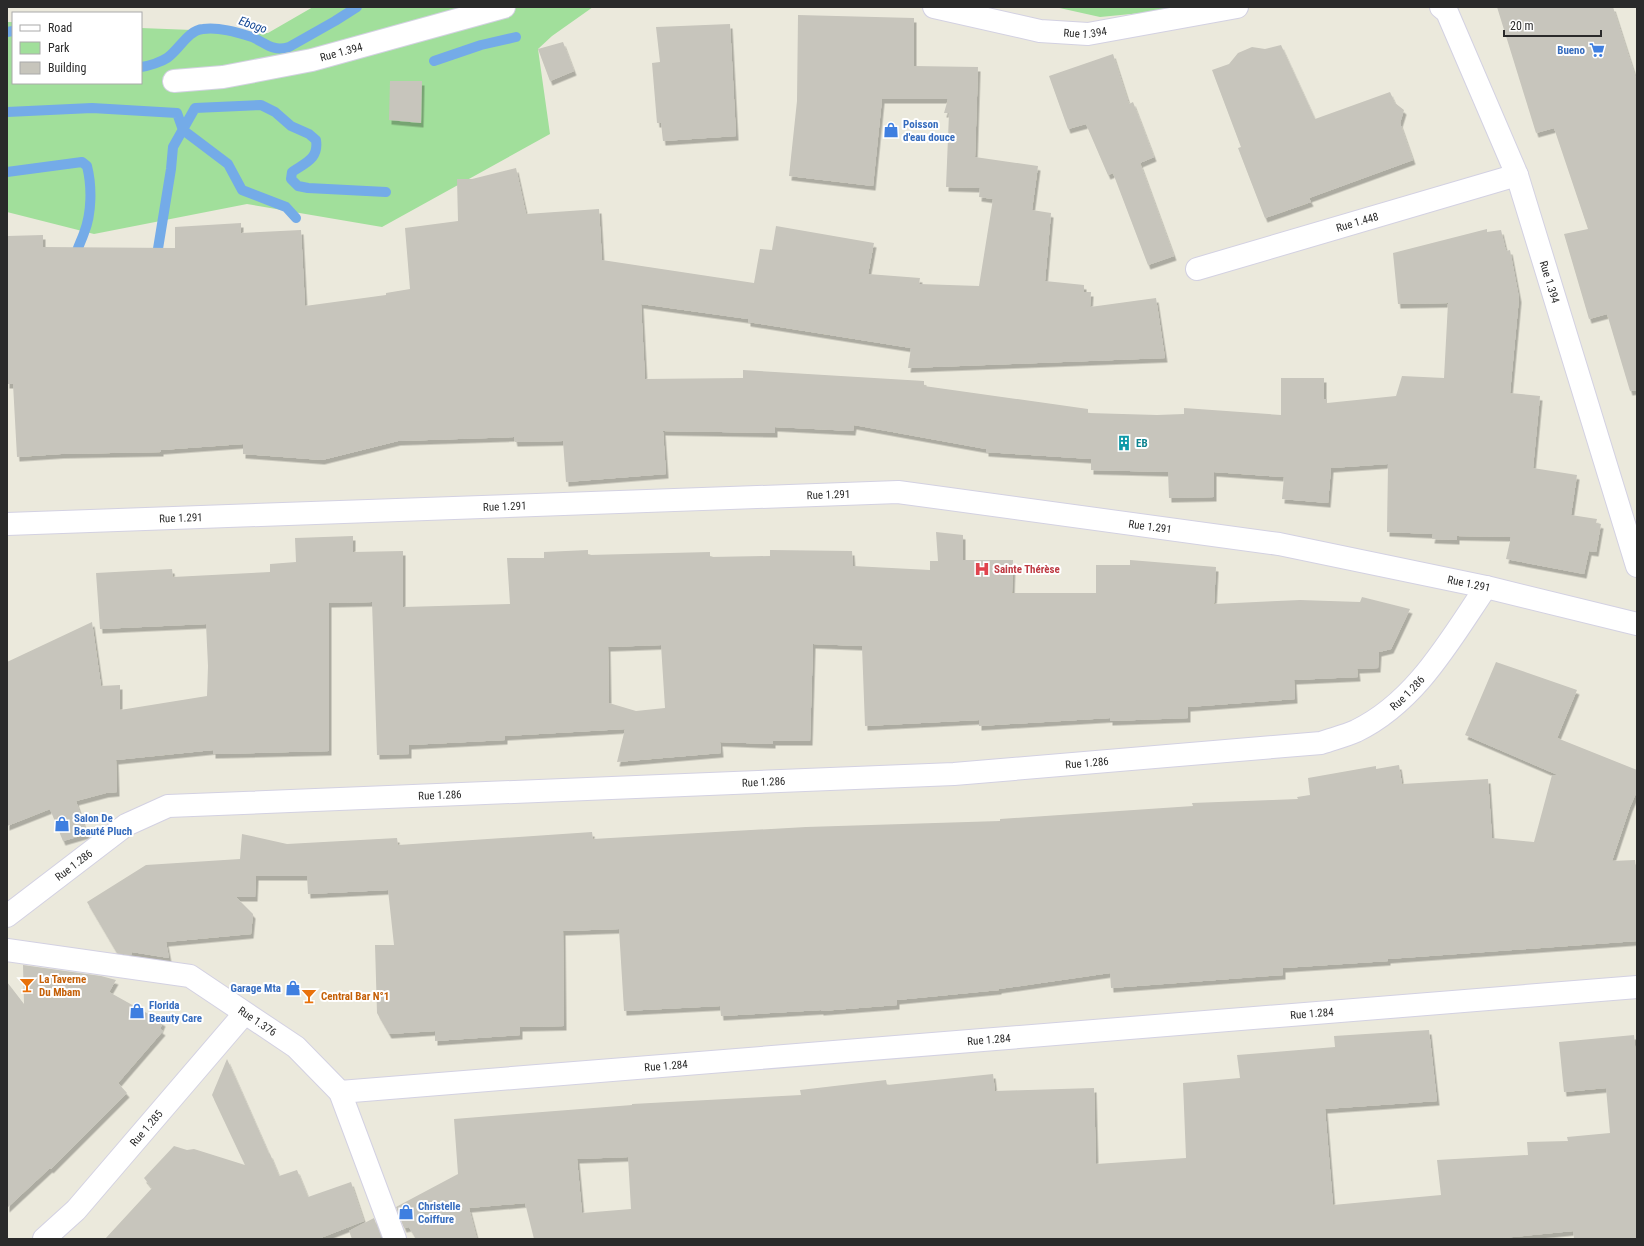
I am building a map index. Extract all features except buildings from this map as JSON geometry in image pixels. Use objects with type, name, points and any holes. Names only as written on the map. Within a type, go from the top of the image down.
[{"type":"street","name":"Rue 1.394","points":[[174,81],[223,77],[312,60],[504,7]]},
{"type":"street","name":"Rue 1.394","points":[[934,7],[1040,30],[1088,34],[1237,7]]},
{"type":"street","name":"Rue 1.394","points":[[1441,7],[1447,12],[1517,175],[1637,566]]},
{"type":"street","name":"Rue 1.448","points":[[1197,269],[1517,175]]},
{"type":"street","name":"Rue 1.291","points":[[7,524],[898,492],[1279,544],[1486,587],[1637,624]]},
{"type":"street","name":"Rue 1.286","points":[[7,916],[126,825],[168,806],[954,774],[1321,743],[1356,731],[1386,712],[1420,681],[1425,676],[1486,587]]},
{"type":"street","name":"Rue 1.376","points":[[7,950],[190,976],[244,1014],[267,1026],[296,1047],[340,1092],[395,1239]]},
{"type":"street","name":"Rue 1.284","points":[[340,1092],[1637,988]]},
{"type":"street","name":"Rue 1.285","points":[[44,1239],[76,1210],[244,1014]]},
{"type":"green space","points":[[313,7],[593,7],[552,36],[538,49],[550,134],[382,227],[247,204],[94,234],[7,212],[7,22],[12,22],[12,84],[142,84],[142,28],[268,33]]},
{"type":"green space","points":[[1055,7],[1174,7],[1162,11],[1100,17]]},
{"type":"waterway","name":"Ebogo","points":[[142,67],[155,64],[167,58],[188,37],[198,30],[221,29],[240,33],[274,48],[283,48],[289,47],[357,7]]},
{"type":"waterway","name":"Ebogo","points":[[7,32],[12,31]]},
{"type":"waterway","points":[[434,61],[481,45],[516,37]]},
{"type":"waterway","points":[[156,261],[171,169],[173,147],[195,108],[261,105],[275,112],[291,126],[309,134],[316,140],[315,152],[310,160],[292,172],[291,179],[298,186],[308,188],[386,192]]},
{"type":"waterway","points":[[7,112],[92,108],[177,113],[183,130],[228,164],[242,190],[286,207],[296,218]]},
{"type":"waterway","points":[[7,172],[82,162],[87,166],[90,182],[89,217],[77,249],[75,259]]},
{"type":"place","name":"Bueno","points":[[1597,50]]},
{"type":"place","name":"Poisson d'eau douce","points":[[891,130]]},
{"type":"place","name":"EB","points":[[1124,443]]},
{"type":"place","name":"Sainte Thérèse","points":[[982,569]]},
{"type":"place","name":"Salon De Beauté Pluch","points":[[62,824]]},
{"type":"place","name":"La Taverne Du Mbam","points":[[27,985]]},
{"type":"place","name":"Garage Mta","points":[[293,988]]},
{"type":"place","name":"Central Bar N°1","points":[[309,996]]},
{"type":"place","name":"Florida Beauty Care","points":[[137,1011]]},
{"type":"place","name":"Christelle Coiffure","points":[[406,1212]]}]
